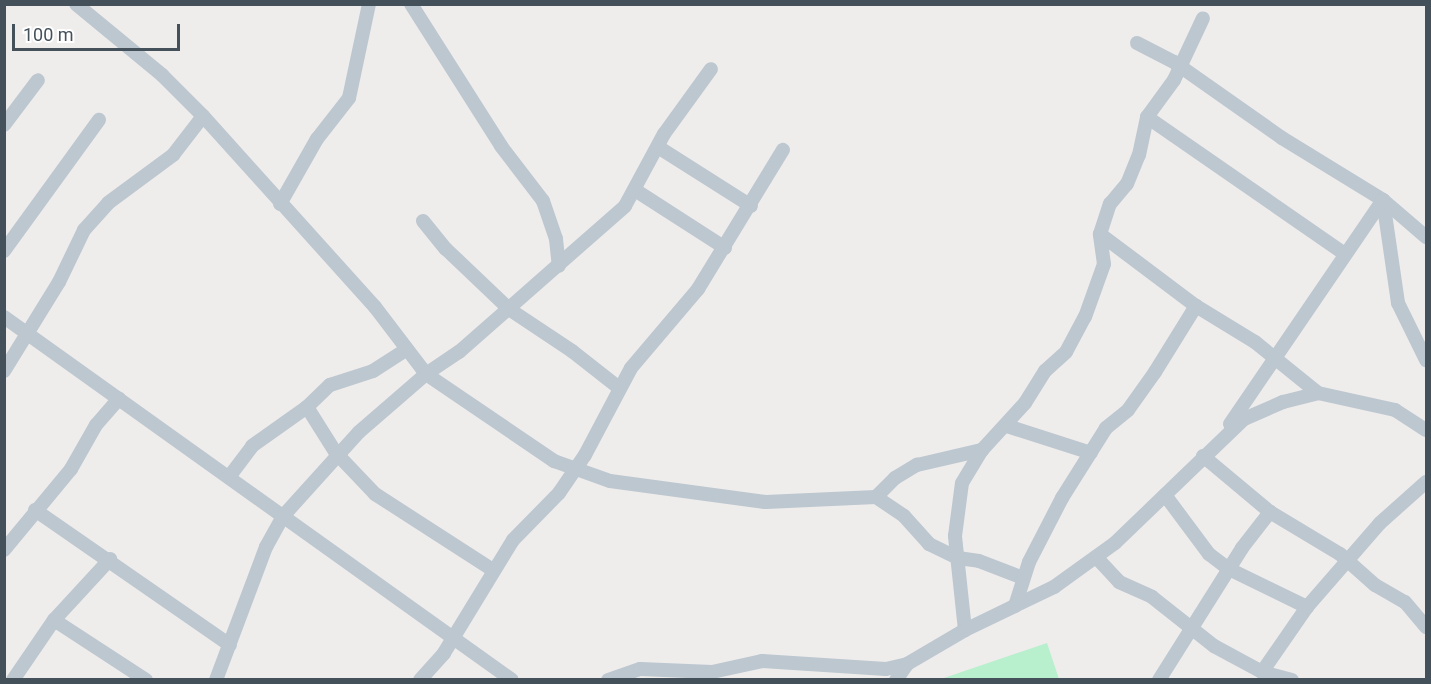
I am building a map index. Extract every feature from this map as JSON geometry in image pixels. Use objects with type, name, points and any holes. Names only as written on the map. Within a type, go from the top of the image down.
[{"type":"street","points":[[76,4],[162,75],[203,116],[375,307],[426,374],[493,422],[574,471],[610,481],[766,502],[876,497],[904,516],[929,544],[958,558],[979,561],[1023,578]]},
{"type":"street","points":[[280,204],[317,139],[349,98],[369,4]]},
{"type":"street","points":[[411,4],[501,146],[543,201],[556,240],[559,266]]},
{"type":"street","points":[[965,630],[955,536],[962,483],[982,450],[1007,426],[1045,370],[1066,352],[1085,317],[1104,264],[1100,234],[1110,204],[1126,184],[1139,155],[1147,117],[1181,67],[1203,18]]},
{"type":"street","points":[[1137,43],[1181,67],[1282,138],[1383,200],[1426,237]]},
{"type":"street","points":[[216,680],[266,547],[284,515],[336,453],[426,374],[459,352],[617,214],[635,190],[658,147],[711,69]]},
{"type":"street","points":[[4,125],[38,80]]},
{"type":"street","points":[[4,371],[59,282],[84,230],[108,203],[173,155],[203,116]]},
{"type":"street","points":[[1147,117],[1345,255]]},
{"type":"street","points":[[4,251],[99,120]]},
{"type":"street","points":[[658,147],[751,206]]},
{"type":"street","points":[[420,680],[452,638],[513,540],[560,493],[631,368],[699,289],[783,150]]},
{"type":"street","points":[[635,190],[725,248]]},
{"type":"street","points":[[1222,436],[1383,200]]},
{"type":"street","points":[[1383,200],[1398,303],[1426,360]]},
{"type":"street","points":[[423,221],[446,249],[509,309],[619,388]]},
{"type":"street","points":[[1100,234],[1196,306],[1255,342],[1318,393],[1395,410],[1426,430]]},
{"type":"street","points":[[1015,606],[1023,578],[1062,498],[1106,428],[1128,410],[1148,382],[1196,306]]},
{"type":"street","points":[[4,317],[512,680]]},
{"type":"street","points":[[229,477],[252,446],[307,407],[330,386],[373,371],[407,349]]},
{"type":"street","points":[[609,680],[640,669],[712,672],[762,661],[886,669],[907,664],[965,630],[1054,587],[1096,557],[1165,495],[1222,436],[1244,419],[1283,402],[1318,393]]},
{"type":"street","points":[[4,550],[71,469],[96,425],[119,399]]},
{"type":"street","points":[[307,407],[336,453],[375,494],[494,570]]},
{"type":"street","points":[[1007,426],[1091,453]]},
{"type":"street","points":[[876,497],[895,478],[917,465],[982,450]]},
{"type":"street","points":[[1203,456],[1270,512],[1350,562],[1405,602],[1426,627]]},
{"type":"street","points":[[1262,672],[1307,607],[1350,562],[1380,523],[1426,482]]},
{"type":"street","points":[[1165,495],[1209,554],[1229,569],[1307,607]]},
{"type":"street","points":[[35,510],[110,559],[230,645]]},
{"type":"street","points":[[1159,680],[1229,569],[1270,512]]},
{"type":"street","points":[[1096,557],[1119,582],[1152,597],[1214,646],[1262,672],[1292,680]]},
{"type":"street","points":[[13,680],[54,620],[110,559]]},
{"type":"street","points":[[54,620],[146,680]]},
{"type":"street","points":[[896,680],[907,664]]},
{"type":"street","points":[[4,672],[8,680]]},
{"type":"green space","points":[[1047,643],[1059,679],[941,679]]}]
